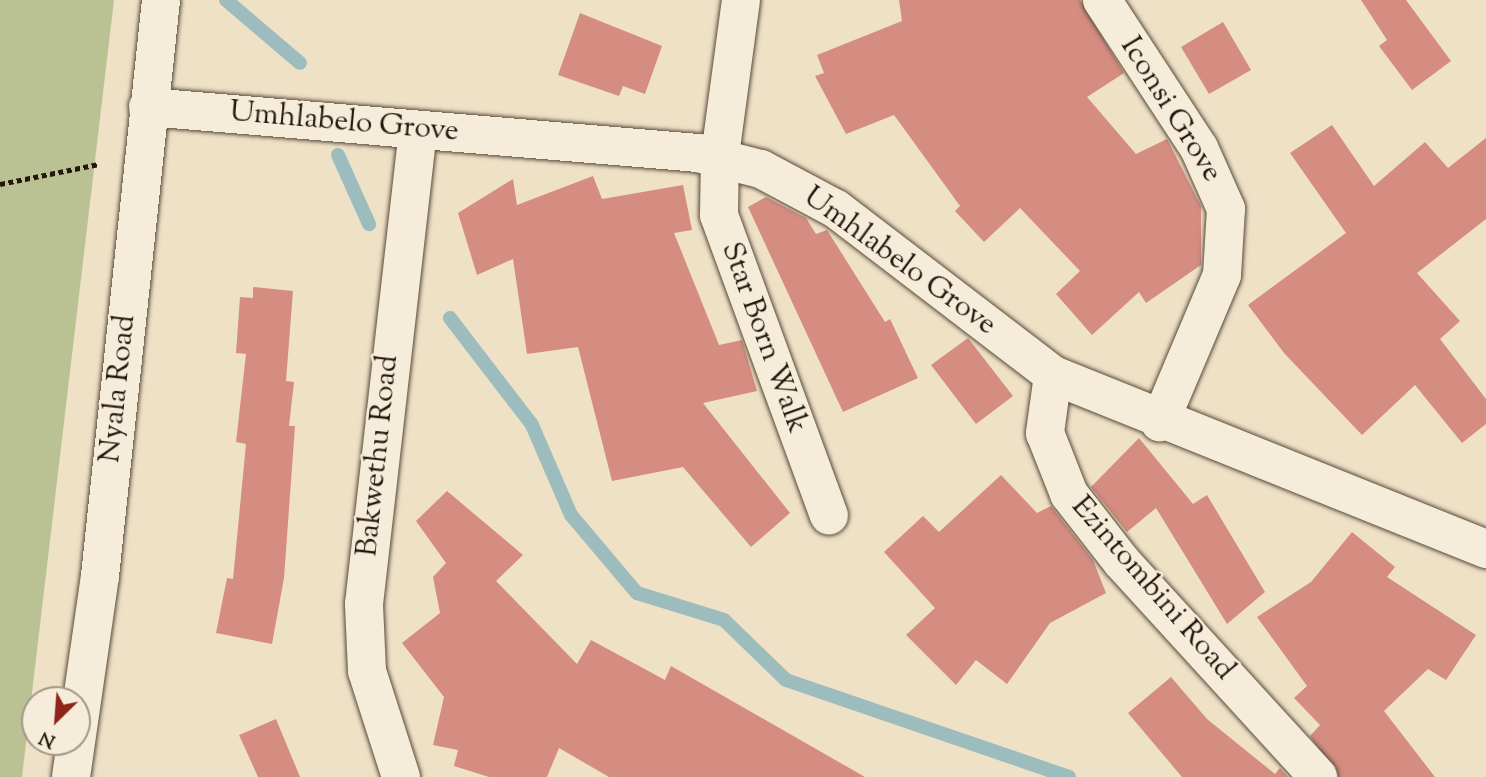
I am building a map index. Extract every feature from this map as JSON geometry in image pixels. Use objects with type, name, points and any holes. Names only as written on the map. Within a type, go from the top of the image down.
[{"type":"street","name":"Nyala Road","points":[[71,777],[100,576],[161,0]]},
{"type":"street","name":"Star Born Walk","points":[[741,0],[720,156],[719,215],[829,516]]},
{"type":"street","name":"Iconsi Grove","points":[[1102,0],[1199,148],[1226,209],[1222,275],[1160,422]]},
{"type":"street","name":"Umhlabelo Grove","points":[[148,107],[720,156],[772,174],[836,209],[1053,375],[1160,422],[1486,549]]},
{"type":"street","name":"Bakwethu Road","points":[[401,777],[367,671],[364,604],[418,130]]},
{"type":"street","name":"Ezintombini Road","points":[[1053,375],[1045,433],[1069,494],[1122,562],[1318,777]]},
{"type":"path","points":[[0,184],[103,163]]},
{"type":"green space","points":[[0,0],[114,0],[33,686],[21,686],[21,756],[24,756],[22,777],[0,777]]},
{"type":"building","points":[[899,0],[1080,0],[1124,73],[1087,97],[1136,154],[1167,139],[1201,206],[1201,265],[1146,303],[1139,292],[1092,335],[1056,294],[1080,271],[1020,208],[984,242],[955,211],[960,206],[894,115],[846,134],[815,76],[824,73],[817,55],[902,21]]},
{"type":"building","points":[[1361,0],[1406,0],[1451,61],[1412,90],[1379,46],[1387,40]]},
{"type":"building","points":[[580,13],[662,46],[645,94],[623,86],[619,96],[558,75]]},
{"type":"building","points":[[1223,22],[1251,70],[1209,94],[1181,47]]},
{"type":"building","points":[[1332,125],[1374,186],[1425,142],[1448,168],[1486,138],[1486,219],[1417,273],[1460,321],[1440,339],[1486,399],[1486,424],[1462,443],[1415,385],[1362,435],[1284,353],[1248,305],[1346,233],[1290,153]]},
{"type":"building","points":[[593,176],[602,199],[683,185],[692,230],[674,233],[719,345],[742,340],[757,391],[703,403],[790,513],[751,547],[683,467],[612,481],[578,347],[527,354],[513,259],[477,275],[458,213],[513,179],[517,205]]},
{"type":"building","points":[[766,197],[806,218],[816,234],[827,230],[885,322],[890,319],[918,378],[843,412],[748,207]]},
{"type":"building","points":[[253,287],[293,291],[286,381],[294,382],[289,426],[295,426],[284,578],[272,644],[216,633],[227,578],[233,579],[246,444],[236,442],[246,354],[236,353],[240,297],[253,298]]},
{"type":"building","points":[[968,338],[1013,396],[976,424],[931,365]]},
{"type":"building","points":[[1139,438],[1193,504],[1207,495],[1265,592],[1227,624],[1156,508],[1127,532],[1091,487]]},
{"type":"building","points":[[1001,475],[1037,513],[1051,506],[1093,560],[1106,593],[1050,623],[1007,684],[976,660],[956,685],[906,635],[935,608],[884,552],[923,516],[939,532]]},
{"type":"building","points":[[447,491],[523,555],[496,581],[577,664],[591,640],[665,680],[671,666],[865,777],[609,777],[559,748],[547,777],[489,777],[454,766],[458,750],[433,745],[444,697],[402,643],[440,613],[433,577],[446,563],[416,521]]},
{"type":"building","points":[[1352,532],[1395,567],[1387,577],[1476,635],[1446,680],[1428,669],[1384,711],[1435,777],[1339,777],[1310,736],[1320,725],[1294,698],[1307,686],[1257,617],[1311,582]]},
{"type":"building","points":[[1171,677],[1207,719],[1275,774],[1280,768],[1288,777],[1182,777],[1128,713]]},
{"type":"building","points":[[276,719],[300,777],[258,777],[239,735]]},
{"type":"waterway","points":[[226,0],[300,63]]},
{"type":"waterway","points":[[338,155],[369,224]]},
{"type":"waterway","points":[[450,318],[532,425],[571,515],[637,593],[724,620],[786,680],[1069,777]]}]
